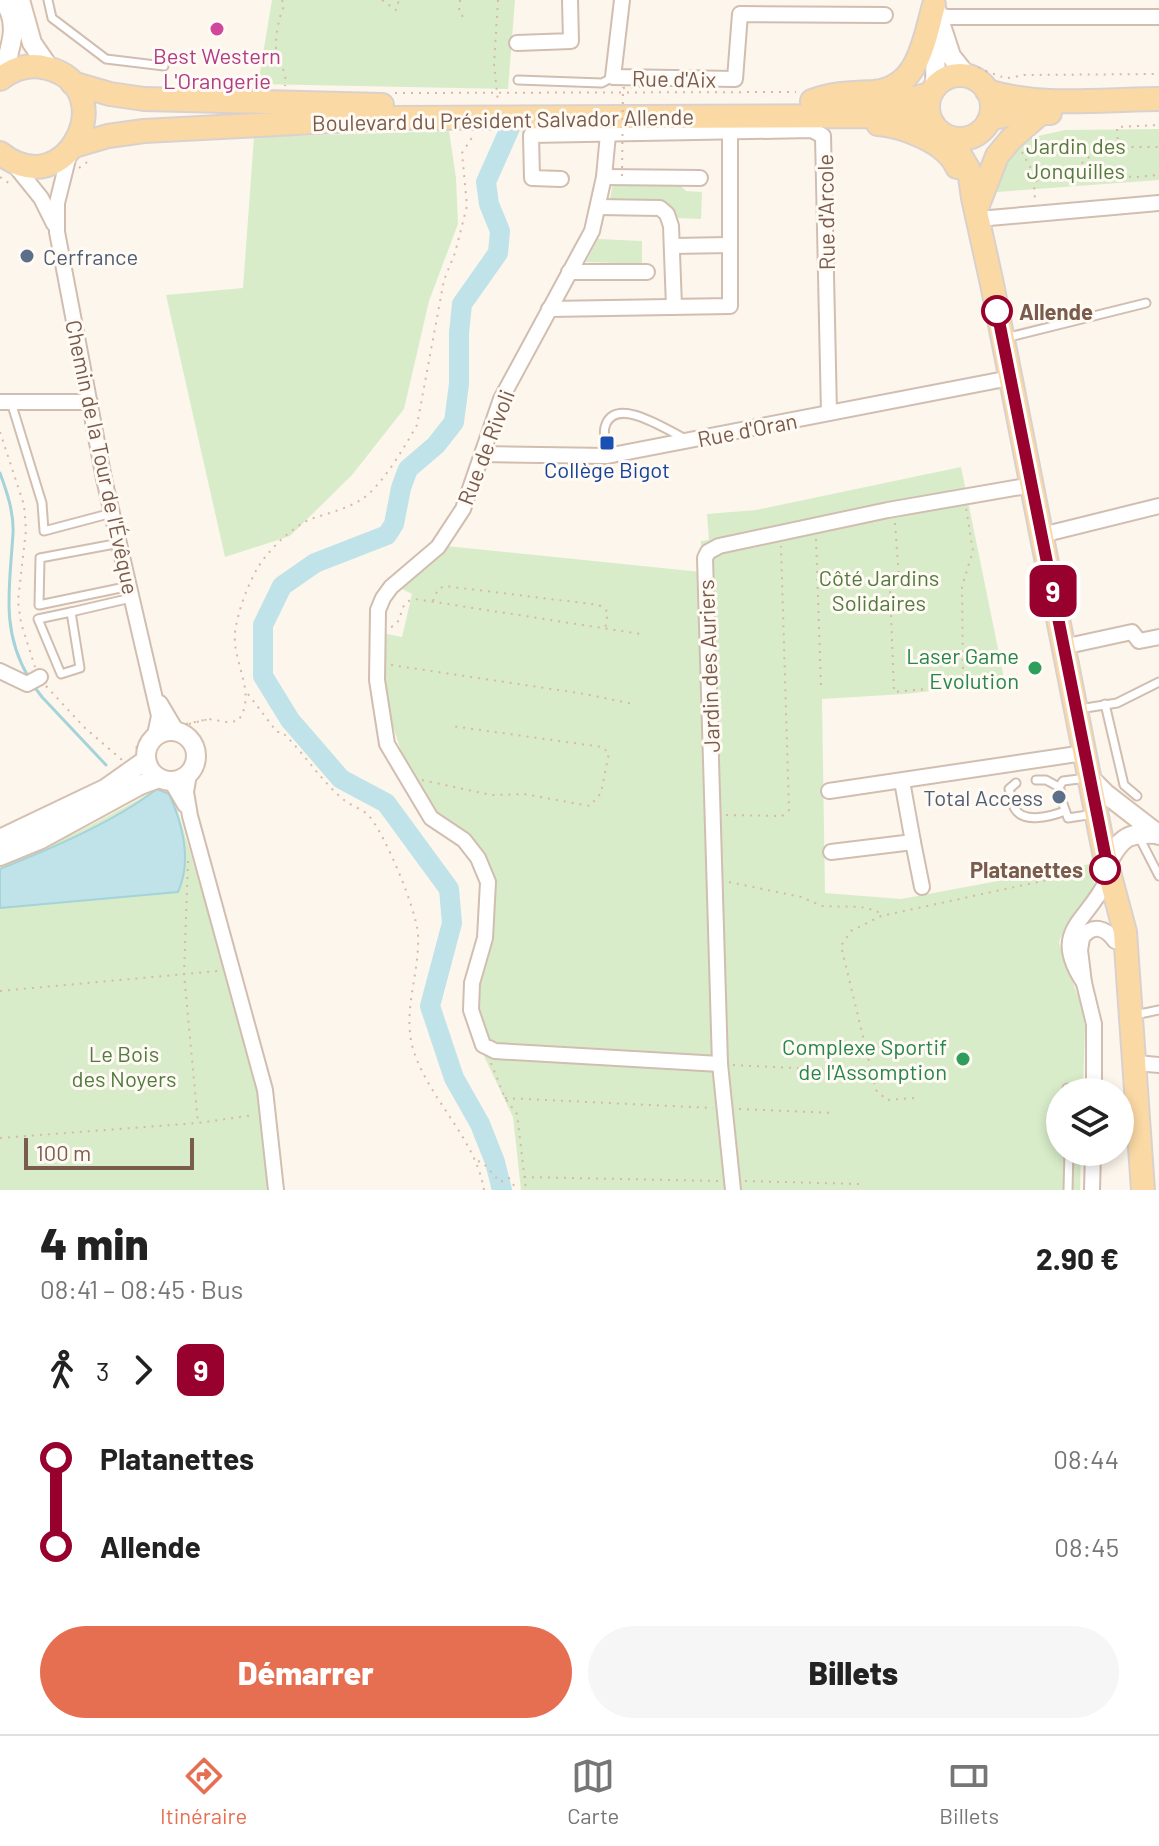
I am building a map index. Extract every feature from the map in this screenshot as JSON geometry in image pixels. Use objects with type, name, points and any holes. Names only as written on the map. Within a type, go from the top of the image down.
[{"type":"main road","points":[[812,101],[832,94],[879,91],[901,83],[919,59],[935,10]]},
{"type":"main road","points":[[1,78],[28,66],[50,69]]},
{"type":"main road","name":"Boulevard du Président Salvador Allende","points":[[50,69],[72,83],[110,94],[144,99],[379,105],[906,100],[933,91],[950,77],[967,76]]},
{"type":"main road","points":[[967,76],[982,85],[992,105],[986,124],[977,214]]},
{"type":"main road","points":[[72,83],[81,99],[84,114],[78,156]]},
{"type":"main road","points":[[933,91],[928,110],[969,170],[1097,813],[1124,1017],[1135,1190]]},
{"type":"main road","points":[[987,91],[1009,98],[1035,100],[1159,99]]},
{"type":"main road","name":"Boulevard du Président Salvador Allende","points":[[3,161],[28,166],[43,165],[78,156],[108,136],[144,131],[392,118],[905,116],[967,138],[986,124],[1010,114],[1159,112]]},
{"type":"main road","points":[[977,214],[997,156],[1041,113]]},
{"type":"main road","points":[[535,116],[578,123],[807,122],[886,125],[931,142],[950,155],[956,163],[968,203],[977,214]]},
{"type":"main road","points":[[1103,870],[1125,932],[1143,1190]]},
{"type":"street","points":[[1,78],[14,32],[12,13],[3,0]]},
{"type":"street","points":[[20,0],[32,43],[50,69]]},
{"type":"street","points":[[517,43],[571,41],[570,0]]},
{"type":"street","points":[[613,77],[622,0]]},
{"type":"street","points":[[935,10],[947,17],[1159,17]]},
{"type":"street","points":[[935,10],[951,56],[967,76]]},
{"type":"street","points":[[933,91],[935,10]]},
{"type":"street","name":"Rue d'Aix","points":[[613,77],[735,79],[740,14],[885,15]]},
{"type":"street","name":"Rue d'Arcole","points":[[561,179],[532,178],[531,135],[812,130],[823,136],[829,413]]},
{"type":"street","points":[[549,309],[730,306],[730,132]]},
{"type":"street","name":"Rue de Rivoli","points":[[488,1049],[477,1031],[471,1010],[472,983],[485,938],[488,882],[478,858],[464,840],[431,818],[387,744],[377,680],[378,610],[391,587],[438,547],[463,509],[501,399],[592,231],[604,177],[608,134]]},
{"type":"street","name":"Chemin de la Tour de l'Évêque","points":[[78,156],[57,203],[57,232],[112,513],[159,716],[150,734]]},
{"type":"street","name":"Chemin de la Tour de l'Évêque","points":[[3,161],[41,198],[57,232]]},
{"type":"street","points":[[604,177],[700,178]]},
{"type":"street","points":[[977,214],[1036,213],[1159,203]]},
{"type":"street","points":[[598,207],[660,208],[667,214],[671,226],[674,307]]},
{"type":"street","points":[[672,246],[730,245]]},
{"type":"street","points":[[569,272],[647,272]]},
{"type":"street","name":"Rue d'Oran","points":[[482,454],[607,456],[1010,378]]},
{"type":"street","points":[[5,402],[90,402]]},
{"type":"street","name":"Jardin des Auriers","points":[[732,1186],[720,1064],[705,558],[708,552],[719,546],[1032,485]]},
{"type":"street","points":[[1042,535],[1159,506]]},
{"type":"street","points":[[1063,647],[1132,632],[1139,641],[1159,637]]},
{"type":"street","points":[[0,671],[34,680]]},
{"type":"street","name":"Chemin de la Tour de l'Évêque","points":[[151,682],[176,730]]},
{"type":"street","points":[[0,839],[105,789],[141,755],[150,734],[176,730],[185,734],[196,749],[194,767],[173,778],[140,785],[39,840],[0,856]]},
{"type":"street","points":[[829,791],[1084,753]]},
{"type":"street","points":[[141,755],[150,771],[173,778],[190,816],[265,1090],[276,1190]]},
{"type":"street","points":[[1089,777],[1106,794],[1159,834]]},
{"type":"street","points":[[902,781],[922,887]]},
{"type":"street","points":[[1084,983],[1075,968],[1069,939],[1074,927],[1099,897],[1103,870],[1124,838],[1137,832],[1159,834]]},
{"type":"street","points":[[831,852],[913,842]]},
{"type":"street","points":[[1094,1078],[1094,1024],[1080,950],[1082,938],[1091,930],[1099,928],[1107,931],[1115,941]]},
{"type":"street","points":[[488,1049],[720,1064]]},
{"type":"street","points":[[1136,1063],[1159,1065]]},
{"type":"street","points":[[1092,1190],[1093,1166]]},
{"type":"lane","points":[[48,0],[52,18],[106,59],[164,66]]},
{"type":"lane","points":[[518,80],[602,83],[613,77]]},
{"type":"lane","points":[[1003,339],[1146,303]]},
{"type":"lane","points":[[5,402],[42,503],[44,531],[112,513]]},
{"type":"lane","points":[[617,454],[605,439],[605,428],[611,417],[621,412],[633,414],[688,440]]},
{"type":"lane","points":[[120,543],[40,558],[39,605],[131,592]]},
{"type":"lane","points":[[71,612],[80,668],[61,674],[38,619],[71,612],[131,592]]},
{"type":"lane","points":[[1076,710],[1117,703],[1159,682]]},
{"type":"lane","points":[[1105,704],[1124,785],[1137,796]]},
{"type":"lane","points":[[1089,777],[1063,781],[1061,793],[1068,818],[1097,813]]},
{"type":"lane","points":[[1036,780],[1046,780],[1061,793]]},
{"type":"lane","points":[[1016,783],[1009,789],[1014,808],[1020,815],[1033,818],[1065,811]]},
{"type":"lane","points":[[1137,832],[1159,876]]},
{"type":"lane","points":[[1133,1015],[1159,1010]]},
{"type":"lane","points":[[1068,1190],[1069,1166]]},
{"type":"path","points":[[282,0],[284,6],[279,19],[277,58],[284,66],[284,92]]},
{"type":"path","points":[[382,0],[396,10],[399,0]]},
{"type":"path","points":[[460,0],[459,11],[463,17]]},
{"type":"path","points":[[498,0],[494,64],[498,104]]},
{"type":"path","points":[[951,56],[957,54],[969,64],[1006,78],[1024,75],[1159,74]]},
{"type":"path","points":[[622,176],[623,88],[647,86]]},
{"type":"path","points":[[1118,147],[1117,127],[1159,125]]},
{"type":"path","points":[[479,129],[462,153],[467,206],[455,253],[444,280],[417,425],[364,498],[307,521],[279,542],[258,567],[245,597],[235,633],[237,665],[247,693],[277,732],[282,732],[293,742],[345,801],[368,814],[398,871],[418,935],[408,1004],[414,1051],[433,1094],[477,1161],[484,1190]]},
{"type":"path","points":[[1011,139],[1033,168],[1037,180]]},
{"type":"path","points":[[1036,213],[1034,185],[1037,180],[1080,165],[1100,147],[1159,147]]},
{"type":"path","points":[[3,161],[16,188]]},
{"type":"path","points":[[1055,173],[1159,175]]},
{"type":"path","points":[[894,510],[899,579],[890,588],[894,692],[957,686],[963,680],[962,586],[973,551],[965,499]]},
{"type":"path","points":[[816,525],[821,687]]},
{"type":"path","points":[[713,815],[782,816],[789,810],[781,533]]},
{"type":"path","points":[[433,602],[438,589],[445,586],[599,605],[608,612],[605,629]]},
{"type":"path","points":[[378,627],[396,625],[402,605],[408,600],[641,634]]},
{"type":"path","points":[[377,664],[415,667],[633,704]]},
{"type":"path","points":[[209,719],[195,723],[184,725],[209,719],[238,721],[246,710],[247,693]]},
{"type":"path","points":[[409,779],[491,795],[524,794],[590,806],[601,793],[609,753],[602,747],[452,726]]},
{"type":"path","points":[[141,755],[137,744],[150,734]]},
{"type":"path","points":[[198,845],[188,849],[184,974],[198,1123]]},
{"type":"path","points":[[914,1098],[887,1100],[876,1090],[841,946],[851,931],[881,916],[1103,870]]},
{"type":"path","points":[[715,879],[801,897],[822,906],[869,909],[881,916]]},
{"type":"path","points":[[0,991],[232,970]]},
{"type":"path","points":[[488,1049],[505,1098],[517,1114],[526,1190]]},
{"type":"path","points":[[720,1064],[834,1070]]},
{"type":"path","points":[[505,1098],[834,1113]]},
{"type":"path","points":[[0,1138],[198,1123],[268,1114]]},
{"type":"path","points":[[477,1161],[483,1163],[500,1182],[509,1178],[517,1190]]},
{"type":"path","points":[[524,1177],[732,1186],[860,1184]]},
{"type":"green space","points":[[272,0],[515,0],[508,89],[258,84]]},
{"type":"green space","name":"Jardin des Jonquilles","points":[[1159,129],[1159,180],[997,192],[999,164],[1025,139],[1065,130]]},
{"type":"green space","points":[[449,131],[456,178],[458,224],[429,301],[404,409],[352,475],[290,536],[225,557],[166,295],[243,288],[254,137]]},
{"type":"green space","points":[[613,182],[677,182],[686,191],[702,192],[701,219],[678,218],[664,200],[610,199]]},
{"type":"green space","points":[[598,239],[642,241],[642,264],[586,262]]},
{"type":"green space","name":"Côté Jardins Solidaires","points":[[961,467],[1005,683],[822,699],[825,893],[901,899],[1090,864],[1093,892],[1059,943],[1082,1008],[1085,1027],[1083,1078],[1046,1078],[1046,1166],[1081,1166],[1080,1190],[521,1190],[513,1117],[484,1056],[477,1003],[480,970],[492,931],[494,895],[486,864],[472,839],[436,813],[401,751],[385,702],[382,633],[402,637],[412,594],[398,587],[446,546],[701,572],[701,541],[709,540],[707,514],[756,510]]},
{"type":"green space","name":"Le Bois des Noyers","points":[[155,788],[171,792],[175,801],[251,1058],[262,1115],[270,1190],[0,1190],[0,866],[78,832]]},
{"type":"water","points":[[157,789],[169,794],[182,830],[185,856],[178,892],[0,908],[0,869],[102,824]]},
{"type":"waterway","points":[[502,1190],[480,1124],[454,1078],[430,1006],[452,923],[449,889],[386,803],[341,779],[290,720],[263,676],[263,625],[282,586],[315,563],[387,535],[394,524],[408,469],[436,445],[454,422],[459,384],[462,304],[498,253],[500,231],[489,204],[486,182],[510,128]]},
{"type":"waterway","points":[[0,473],[10,503],[13,525],[10,625],[29,678]]},
{"type":"waterway","points":[[33,685],[106,765]]},
{"type":"bus line","name":"9","points":[[997,311],[1107,864],[1105,869]]},
{"type":"place","name":"Best Western L'Orangerie","points":[[217,29]]},
{"type":"place","name":"Cerfrance","points":[[27,256]]},
{"type":"place","name":"Allende","points":[[997,311]]},
{"type":"place","name":"Collège Bigot","points":[[607,443]]},
{"type":"place","name":"Laser Game Evolution","points":[[1035,668]]},
{"type":"place","name":"Total Access","points":[[1059,797]]},
{"type":"place","name":"Platanettes","points":[[1105,869]]},
{"type":"place","name":"Complexe Sportif de l'Assomption","points":[[963,1059]]}]
